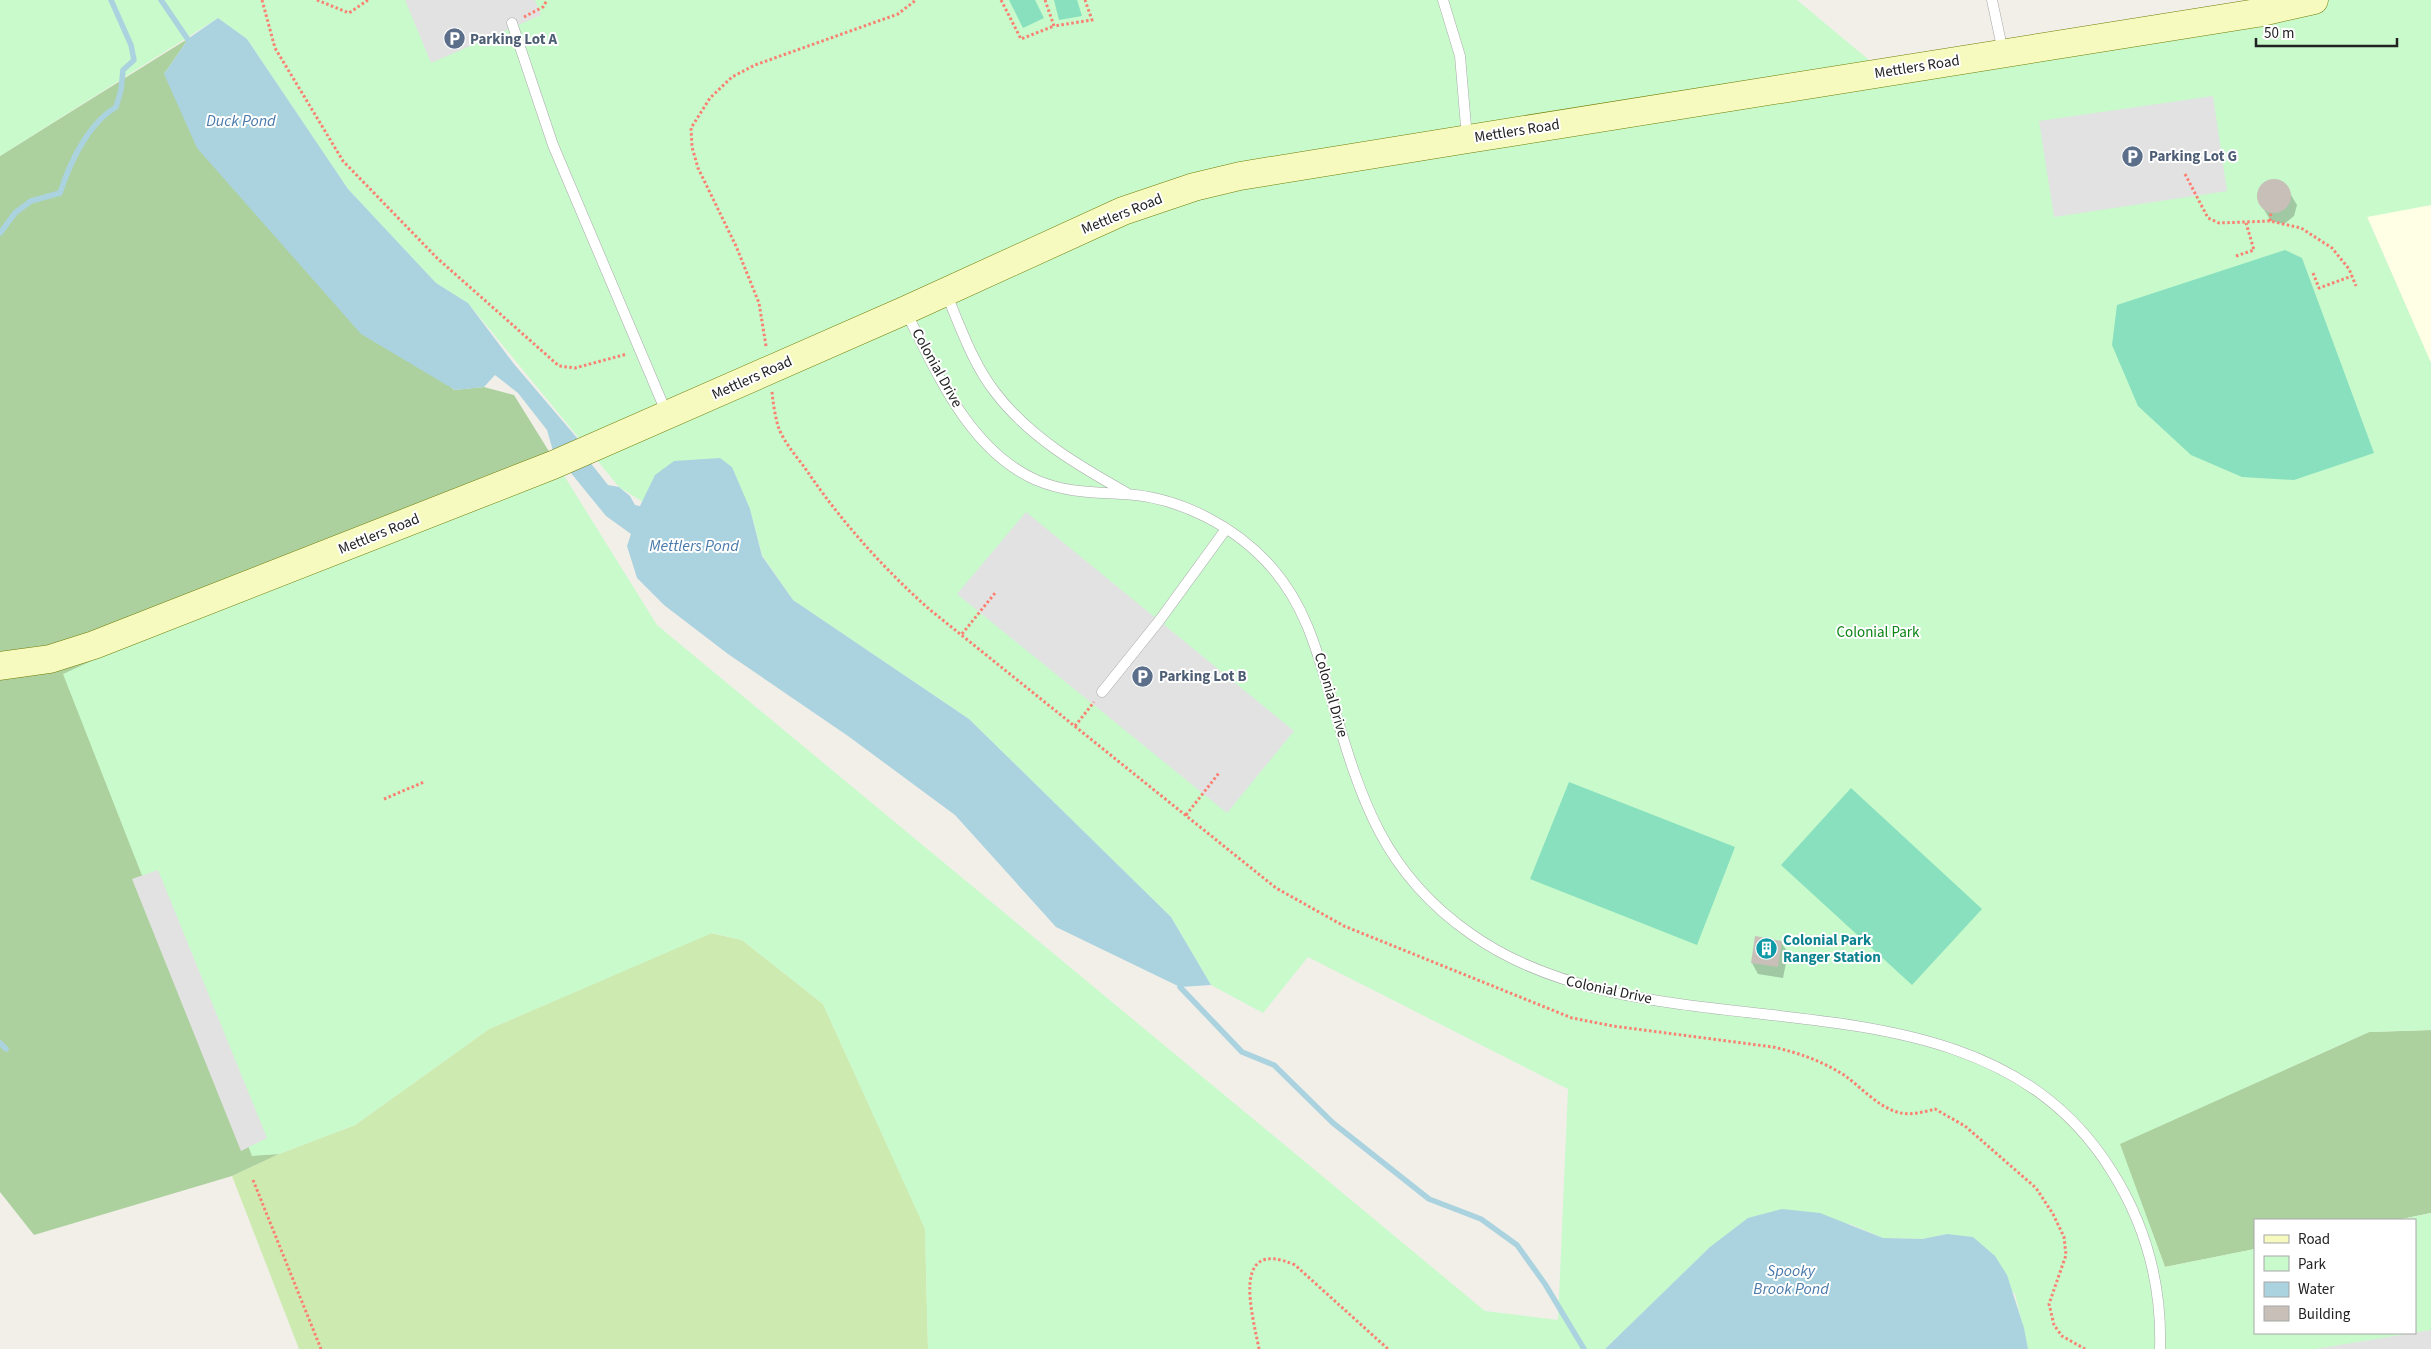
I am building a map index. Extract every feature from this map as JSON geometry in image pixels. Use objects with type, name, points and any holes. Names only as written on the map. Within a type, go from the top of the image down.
[{"type":"street","name":"Mettlers Road","points":[[0,666],[50,659],[94,645],[553,465],[906,310],[1123,211],[1194,187],[1240,176],[2257,13],[2314,0]]},
{"type":"lane","points":[[1443,0],[1460,56],[1468,139]]},
{"type":"lane","points":[[1992,0],[2003,53]]},
{"type":"lane","points":[[512,23],[554,145],[668,415]]},
{"type":"lane","name":"Colonial Drive","points":[[945,292],[981,369],[994,391],[1014,414],[1059,451],[1128,494]]},
{"type":"lane","name":"Colonial Drive","points":[[906,310],[946,390],[987,444],[1010,464],[1033,478],[1059,488],[1089,494],[1128,494],[1186,508],[1226,528],[1271,567],[1291,593],[1313,638],[1349,759],[1376,828],[1407,875],[1425,896],[1447,916],[1500,952],[1542,973],[1567,982],[1634,997],[1879,1031],[1952,1049],[2009,1073],[2059,1109],[2084,1134],[2106,1161],[2125,1192],[2149,1249],[2156,1279],[2160,1312],[2160,1349]]},
{"type":"lane","points":[[1102,692],[1159,621],[1226,528]]},
{"type":"path","points":[[262,0],[275,48],[343,161],[444,265],[558,366],[575,368],[639,350]]},
{"type":"path","points":[[317,0],[349,13],[368,0]]},
{"type":"path","points":[[512,23],[543,7],[547,0]]},
{"type":"path","points":[[766,348],[759,303],[736,246],[698,168],[692,147],[691,128],[710,98],[732,77],[755,65],[898,14],[916,0]]},
{"type":"path","points":[[1001,0],[1021,39],[1054,26],[1092,20],[1085,0]]},
{"type":"path","points":[[1045,0],[1054,26]]},
{"type":"path","points":[[2185,174],[2208,218],[2220,223],[2270,221],[2301,228],[2332,248],[2349,269],[2356,286]]},
{"type":"path","points":[[2270,221],[2271,212]]},
{"type":"path","points":[[2236,256],[2254,250],[2246,223]]},
{"type":"path","points":[[2313,273],[2319,288],[2352,276]]},
{"type":"path","points":[[771,389],[779,428],[816,484],[872,554],[894,578],[1276,888],[1314,911],[1404,951],[1572,1018],[1613,1026],[1773,1047],[1798,1053],[1843,1075],[1886,1107],[1899,1113],[1918,1113],[1935,1109],[1965,1126],[2036,1188],[2053,1214],[2064,1237],[2066,1255],[2049,1304],[2054,1325],[2062,1336],[2085,1349]]},
{"type":"path","points":[[962,634],[995,594]]},
{"type":"path","points":[[1075,726],[1102,692]]},
{"type":"path","points":[[1186,815],[1219,773]]},
{"type":"path","points":[[384,799],[424,782]]},
{"type":"path","points":[[253,1180],[321,1349]]},
{"type":"path","points":[[1259,1349],[1250,1300],[1249,1278],[1255,1266],[1267,1260],[1280,1258],[1295,1265],[1388,1349]]},
{"type":"shaded area","name":"Parking Lot A","points":[[405,0],[535,0],[541,15],[431,63]]},
{"type":"shaded area","name":"Parking Lot G","points":[[2213,96],[2227,191],[2054,217],[2039,121]]},
{"type":"shaded area","points":[[2431,205],[2431,363],[2367,216]]},
{"type":"shaded area","name":"Parking Lot B","points":[[1026,512],[1294,731],[1227,813],[957,594]]},
{"type":"shaded area","points":[[158,870],[267,1138],[241,1151],[132,879]]},
{"type":"shaded area","points":[[2431,1330],[2431,1349],[2315,1349],[2416,1334]]},
{"type":"green space","name":"Colonial Park","points":[[0,0],[1797,0],[1893,80],[2315,0],[2431,0],[2431,205],[2367,217],[2431,363],[2431,1030],[2369,1032],[2120,1144],[2165,1267],[2254,1249],[2254,1334],[2416,1334],[2416,1219],[2402,1219],[2431,1213],[2431,1349],[2028,1349],[2015,1294],[1947,1234],[1922,1239],[1883,1238],[1850,1224],[1710,1247],[1605,1349],[928,1349],[925,1229],[823,1004],[742,940],[712,933],[489,1029],[355,1125],[279,1154],[252,1156],[63,674],[347,544],[555,461],[657,625],[1485,1311],[1558,1320],[1568,1089],[1308,957],[1263,1013],[1211,985],[1171,917],[969,719],[793,600],[762,555],[750,509],[655,475],[643,502],[619,487],[468,303],[436,283],[348,189],[247,39],[218,18],[0,156]]},
{"type":"green space","points":[[1009,0],[1035,0],[1044,18],[1023,28]]},
{"type":"green space","points":[[1054,0],[1077,0],[1082,16],[1059,20]]},
{"type":"green space","points":[[189,38],[164,74],[454,390],[484,387],[514,395],[555,461],[252,1155],[279,1154],[232,1176],[34,1235],[0,1192],[0,156]]},
{"type":"green space","points":[[2285,250],[2302,258],[2374,453],[2294,480],[2242,477],[2191,455],[2138,406],[2112,345],[2117,305]]},
{"type":"green space","points":[[1569,782],[1735,847],[1697,945],[1530,879]]},
{"type":"green space","points":[[1851,788],[1982,909],[1912,985],[1781,865]]},
{"type":"green space","points":[[711,933],[742,940],[823,1004],[925,1228],[928,1349],[299,1349],[232,1176],[279,1154],[355,1125],[489,1029]]},
{"type":"green space","points":[[2431,1030],[2431,1213],[2402,1219],[2254,1219],[2254,1249],[2165,1267],[2119,1144],[2369,1032]]},
{"type":"water","points":[[218,18],[247,39],[348,189],[436,283],[468,303],[514,364],[578,439],[589,461],[608,485],[619,487],[630,496],[635,505],[640,506],[655,475],[674,461],[720,458],[732,467],[750,509],[762,556],[793,600],[969,719],[1171,917],[1211,985],[1180,987],[1056,927],[955,815],[848,736],[728,654],[664,605],[637,578],[627,546],[631,534],[606,516],[553,451],[547,430],[518,393],[495,375],[484,387],[455,390],[361,334],[197,148],[164,74],[189,38]]},
{"type":"water","name":"Spooky Brook Pond","points":[[1782,1209],[1820,1213],[1883,1238],[1922,1239],[1947,1234],[1973,1237],[1995,1256],[2007,1275],[2024,1328],[2028,1349],[1605,1349],[1710,1247],[1748,1218]]},
{"type":"building","points":[[2274,179],[2286,184],[2291,196],[2286,208],[2274,213],[2262,208],[2257,196],[2262,184]]},
{"type":"building","name":"Colonial Park Ranger Station","points":[[1755,936],[1782,941],[1778,967],[1751,963]]},
{"type":"waterway","points":[[0,233],[15,213],[31,201],[60,193],[81,145],[97,123],[116,107],[121,90],[123,70],[134,60],[131,45],[111,0]]},
{"type":"waterway","points":[[161,0],[191,44]]},
{"type":"waterway","points":[[1180,987],[1242,1052],[1274,1065],[1333,1123],[1429,1199],[1481,1219],[1517,1245],[1545,1284],[1584,1349]]},
{"type":"waterway","points":[[0,1043],[6,1049]]},
{"type":"place","name":"Parking Lot A","points":[[454,39]]},
{"type":"place","name":"Parking Lot G","points":[[2133,156]]},
{"type":"place","name":"Parking Lot B","points":[[1143,676]]},
{"type":"place","name":"Colonial Park Ranger Station","points":[[1767,949]]},
{"type":"water label","name":"Duck Pond","points":[[241,121]]},
{"type":"water label","name":"Mettlers Pond","points":[[694,546]]}]
